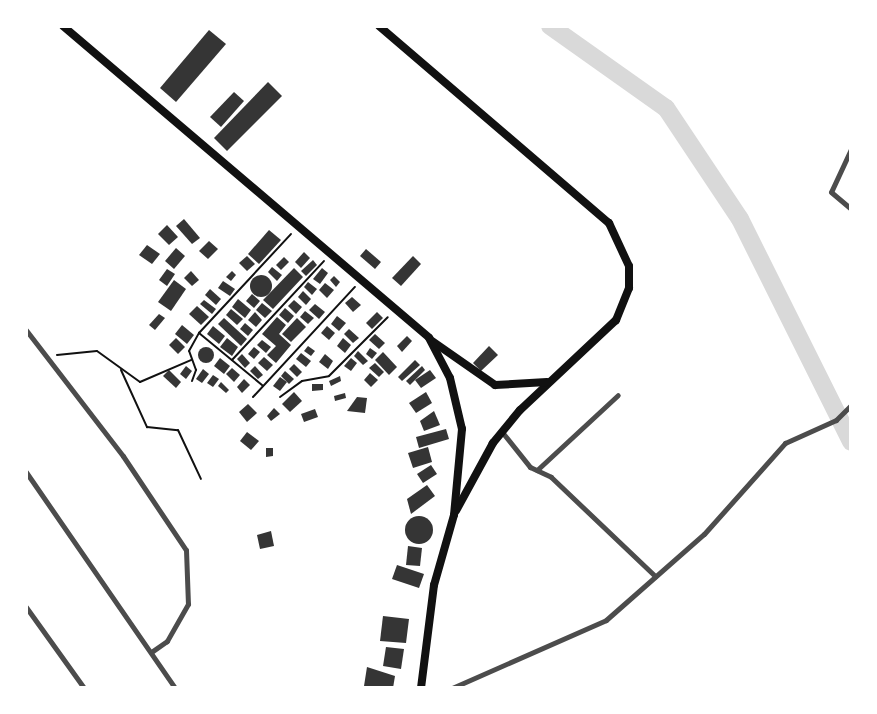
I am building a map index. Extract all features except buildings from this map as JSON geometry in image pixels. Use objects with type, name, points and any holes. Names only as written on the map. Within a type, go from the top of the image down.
[{"type":"highway","points":[[63,26],[328,257],[429,338],[495,385],[550,381]]},
{"type":"highway","points":[[379,26],[609,223],[623,247],[629,288],[616,320],[550,381],[502,432],[454,515]]},
{"type":"highway","points":[[421,688],[434,585],[454,515],[462,429],[450,378],[429,338]]},
{"type":"street","points":[[851,149],[831,192],[851,209]]},
{"type":"street","points":[[26,330],[186,550],[188,604],[167,641],[151,652]]},
{"type":"street","points":[[537,470],[618,395]]},
{"type":"street","points":[[452,688],[606,620],[704,534],[785,443],[836,420],[851,405]]},
{"type":"street","points":[[502,432],[537,470],[655,576]]},
{"type":"street","points":[[26,472],[175,688]]},
{"type":"street","points":[[26,607],[85,688]]},
{"type":"path","points":[[192,381],[192,359],[189,351],[199,333],[296,228]]},
{"type":"path","points":[[232,360],[328,257]]},
{"type":"path","points":[[253,397],[360,282]]},
{"type":"path","points":[[280,397],[302,381],[329,376],[393,309]]},
{"type":"path","points":[[199,333],[263,386]]},
{"type":"path","points":[[48,358],[97,351],[141,383],[192,359]]},
{"type":"path","points":[[120,369],[147,427],[178,430],[201,480]]},
{"type":"waterway","points":[[550,26],[666,108],[740,219],[851,442]]}]
